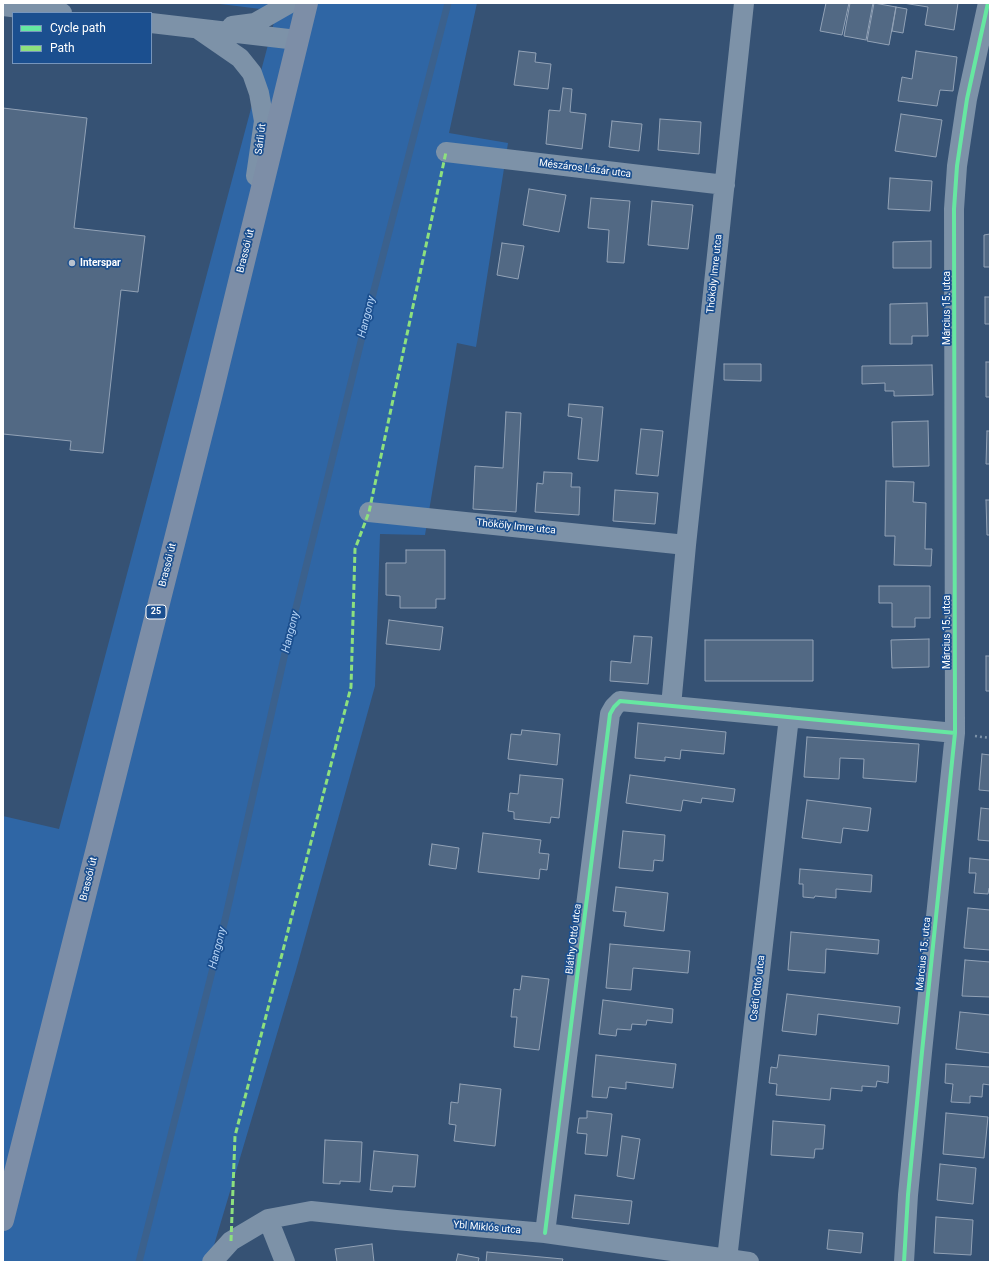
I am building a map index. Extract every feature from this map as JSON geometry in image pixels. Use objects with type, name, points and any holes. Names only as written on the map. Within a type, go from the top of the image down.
[{"type":"main road","name":"Brassói út","points":[[3,1220],[207,412],[307,3]]},
{"type":"street","name":"Sárli út","points":[[198,29],[255,24],[290,3]]},
{"type":"street","name":"Thököly Imre utca","points":[[671,706],[686,545],[744,3]]},
{"type":"street","name":"Március 15. utca","points":[[904,1262],[908,1195],[921,1060],[955,733],[954,209],[967,99],[988,3]]},
{"type":"street","points":[[3,6],[54,12]]},
{"type":"street","name":"Sárli út","points":[[152,23],[297,40]]},
{"type":"street","name":"Sárli út","points":[[198,29],[240,58],[252,73],[259,94],[264,121],[246,253]]},
{"type":"street","name":"Mészáros Lázár utca","points":[[446,152],[725,185]]},
{"type":"street","name":"Thököly Imre utca","points":[[369,512],[686,545]]},
{"type":"street","name":"Bláthy Ottó utca","points":[[545,1233],[610,714],[620,701],[671,706]]},
{"type":"street","points":[[671,706],[955,733]]},
{"type":"street","name":"Cséti Ottó utca","points":[[727,1259],[789,717]]},
{"type":"street","name":"Ybl Miklós utca","points":[[212,1262],[231,1241],[268,1219],[310,1211],[545,1233],[749,1262]]},
{"type":"street","points":[[268,1219],[284,1262]]},
{"type":"shaded area","points":[[212,3],[477,3],[449,133],[508,143],[476,347],[457,343],[425,535],[380,534],[375,686],[296,970],[209,1262],[3,1262],[3,816],[59,829],[277,11]]},
{"type":"building","points":[[826,3],[849,3],[842,35],[820,31]]},
{"type":"building","points":[[850,3],[873,3],[866,40],[844,36]]},
{"type":"building","points":[[874,3],[896,7],[889,45],[867,41]]},
{"type":"building","points":[[903,3],[958,3],[954,30],[925,25],[928,7]]},
{"type":"building","points":[[896,7],[907,9],[903,33],[892,31]]},
{"type":"building","points":[[519,51],[536,53],[535,62],[551,64],[548,89],[514,85]]},
{"type":"building","points":[[916,51],[957,57],[953,91],[940,90],[937,106],[898,101],[902,77],[912,79]]},
{"type":"building","points":[[563,88],[572,89],[570,112],[586,114],[582,149],[546,144],[549,110],[560,111]]},
{"type":"building","name":"Interspar","points":[[3,108],[87,118],[74,228],[145,236],[138,292],[121,290],[103,453],[70,450],[71,441],[3,434]]},
{"type":"building","points":[[901,114],[942,120],[936,157],[895,151]]},
{"type":"building","points":[[660,119],[701,122],[699,154],[658,150]]},
{"type":"building","points":[[612,121],[642,124],[639,151],[609,147]]},
{"type":"building","points":[[890,178],[932,181],[930,211],[888,209]]},
{"type":"building","points":[[529,189],[566,195],[559,232],[523,225]]},
{"type":"building","points":[[591,198],[630,201],[624,263],[607,262],[609,230],[588,228]]},
{"type":"building","points":[[652,201],[693,205],[688,249],[648,245]]},
{"type":"building","points":[[990,234],[990,267],[984,267],[984,235]]},
{"type":"building","points":[[931,241],[931,268],[893,268],[893,242]]},
{"type":"building","points":[[502,243],[524,246],[518,279],[497,275]]},
{"type":"building","points":[[985,297],[990,297],[990,324],[985,324]]},
{"type":"building","points":[[927,303],[928,336],[912,336],[912,344],[890,344],[890,304]]},
{"type":"building","points":[[986,362],[990,362],[990,397],[986,397]]},
{"type":"building","points":[[724,364],[761,364],[761,381],[724,380]]},
{"type":"building","points":[[932,365],[933,395],[894,396],[894,391],[885,391],[885,383],[862,384],[862,366]]},
{"type":"building","points":[[569,404],[603,407],[598,461],[578,459],[582,418],[568,416]]},
{"type":"building","points":[[506,412],[521,413],[516,512],[473,509],[475,466],[503,468]]},
{"type":"building","points":[[928,421],[929,466],[893,467],[892,422]]},
{"type":"building","points":[[641,429],[663,431],[658,476],[636,474]]},
{"type":"building","points":[[987,431],[990,431],[990,464],[986,464]]},
{"type":"building","points":[[544,472],[572,473],[571,487],[580,487],[579,515],[535,512],[537,483],[543,484]]},
{"type":"building","points":[[886,481],[914,482],[913,502],[926,503],[925,549],[932,549],[931,566],[894,565],[895,536],[885,536]]},
{"type":"building","points":[[615,490],[658,493],[655,524],[613,521]]},
{"type":"building","points":[[986,500],[990,500],[990,535],[987,535]]},
{"type":"building","points":[[406,550],[445,550],[445,599],[436,599],[436,608],[400,608],[400,596],[386,595],[386,563],[406,563]]},
{"type":"building","points":[[879,586],[930,586],[930,618],[915,618],[915,627],[892,627],[892,603],[879,603]]},
{"type":"building","points":[[389,620],[443,627],[440,650],[386,644]]},
{"type":"building","points":[[634,636],[652,637],[648,684],[610,681],[611,661],[631,663]]},
{"type":"building","points":[[929,639],[929,667],[892,668],[891,640]]},
{"type":"building","points":[[705,640],[813,640],[813,681],[705,681]]},
{"type":"building","points":[[986,656],[990,656],[990,691],[986,691]]},
{"type":"building","points":[[638,723],[726,732],[724,754],[681,750],[680,759],[665,757],[665,761],[635,758]]},
{"type":"building","points":[[522,730],[560,734],[557,765],[508,759],[511,734],[521,735]]},
{"type":"building","points":[[807,737],[919,744],[916,782],[863,778],[864,759],[840,758],[839,779],[804,777]]},
{"type":"building","points":[[982,754],[990,755],[990,791],[979,790]]},
{"type":"building","points":[[520,775],[563,779],[559,818],[551,817],[550,823],[514,819],[514,812],[508,811],[510,793],[518,794]]},
{"type":"building","points":[[630,775],[735,789],[733,802],[702,798],[701,803],[683,800],[681,811],[626,803]]},
{"type":"building","points":[[807,800],[871,808],[868,831],[843,828],[841,843],[802,838]]},
{"type":"building","points":[[981,808],[990,809],[990,841],[978,840]]},
{"type":"building","points":[[623,831],[665,835],[663,861],[654,860],[653,871],[619,868]]},
{"type":"building","points":[[483,833],[541,840],[539,853],[549,854],[547,870],[540,869],[539,879],[478,872]]},
{"type":"building","points":[[432,844],[459,848],[456,869],[429,865]]},
{"type":"building","points":[[970,858],[990,860],[990,888],[988,894],[974,893],[976,873],[969,873]]},
{"type":"building","points":[[800,869],[872,875],[871,892],[836,889],[836,898],[815,896],[814,898],[803,897],[803,884],[799,884]]},
{"type":"building","points":[[616,887],[668,893],[664,931],[624,926],[626,912],[613,911]]},
{"type":"building","points":[[968,908],[990,910],[990,950],[964,948]]},
{"type":"building","points":[[791,932],[879,940],[878,954],[826,949],[825,973],[788,970]]},
{"type":"building","points":[[610,944],[690,951],[688,973],[633,968],[631,990],[606,988]]},
{"type":"building","points":[[965,960],[990,962],[990,997],[962,996]]},
{"type":"building","points":[[522,976],[549,979],[539,1050],[514,1047],[517,1017],[511,1017],[514,989],[520,990]]},
{"type":"building","points":[[787,994],[900,1007],[898,1024],[818,1014],[816,1035],[782,1031]]},
{"type":"building","points":[[603,1000],[673,1009],[672,1023],[647,1020],[646,1025],[632,1024],[631,1030],[617,1029],[616,1036],[599,1034]]},
{"type":"building","points":[[960,1012],[990,1015],[990,1053],[956,1049]]},
{"type":"building","points":[[596,1055],[676,1064],[673,1088],[626,1082],[626,1089],[609,1087],[607,1098],[592,1097]]},
{"type":"building","points":[[779,1055],[889,1066],[888,1083],[877,1081],[876,1087],[862,1086],[862,1091],[831,1088],[830,1100],[776,1095],[777,1084],[769,1083],[771,1067],[777,1068]]},
{"type":"building","points":[[946,1064],[990,1067],[990,1085],[983,1084],[982,1097],[970,1096],[970,1103],[951,1102],[953,1084],[945,1083]]},
{"type":"building","points":[[460,1084],[501,1089],[495,1146],[454,1141],[456,1125],[449,1124],[451,1102],[458,1103]]},
{"type":"building","points":[[587,1111],[612,1114],[607,1156],[585,1154],[587,1134],[577,1133],[579,1118],[587,1118]]},
{"type":"building","points":[[946,1113],[988,1117],[984,1158],[943,1154]]},
{"type":"building","points":[[773,1121],[825,1125],[823,1149],[815,1149],[814,1158],[771,1155]]},
{"type":"building","points":[[622,1136],[640,1139],[634,1179],[617,1176]]},
{"type":"building","points":[[325,1140],[362,1142],[360,1182],[340,1181],[340,1184],[323,1183]]},
{"type":"building","points":[[374,1151],[418,1155],[415,1187],[393,1186],[392,1192],[370,1190]]},
{"type":"building","points":[[940,1164],[976,1168],[973,1204],[937,1200]]},
{"type":"building","points":[[575,1195],[632,1201],[629,1224],[572,1218]]},
{"type":"building","points":[[936,1217],[973,1220],[971,1255],[934,1253]]},
{"type":"building","points":[[829,1230],[863,1233],[861,1253],[827,1249]]},
{"type":"building","points":[[372,1244],[374,1262],[337,1262],[335,1249]]},
{"type":"building","points":[[487,1252],[563,1259],[562,1262],[486,1262]]},
{"type":"building","points":[[458,1254],[479,1258],[478,1262],[456,1262]]},
{"type":"waterway","name":"Hangony","points":[[139,1262],[225,920],[285,653],[364,329],[448,3]]},
{"type":"marked path","points":[[231,1241],[235,1136],[351,687],[355,549],[369,512],[446,152]]},
{"type":"cycle path","points":[[904,1262],[908,1195],[955,733],[954,209],[957,166],[967,99],[988,3]]},
{"type":"cycle path","points":[[545,1233],[610,714],[614,707],[620,701],[955,733]]},
{"type":"place","name":"Interspar","points":[[72,263]]}]
